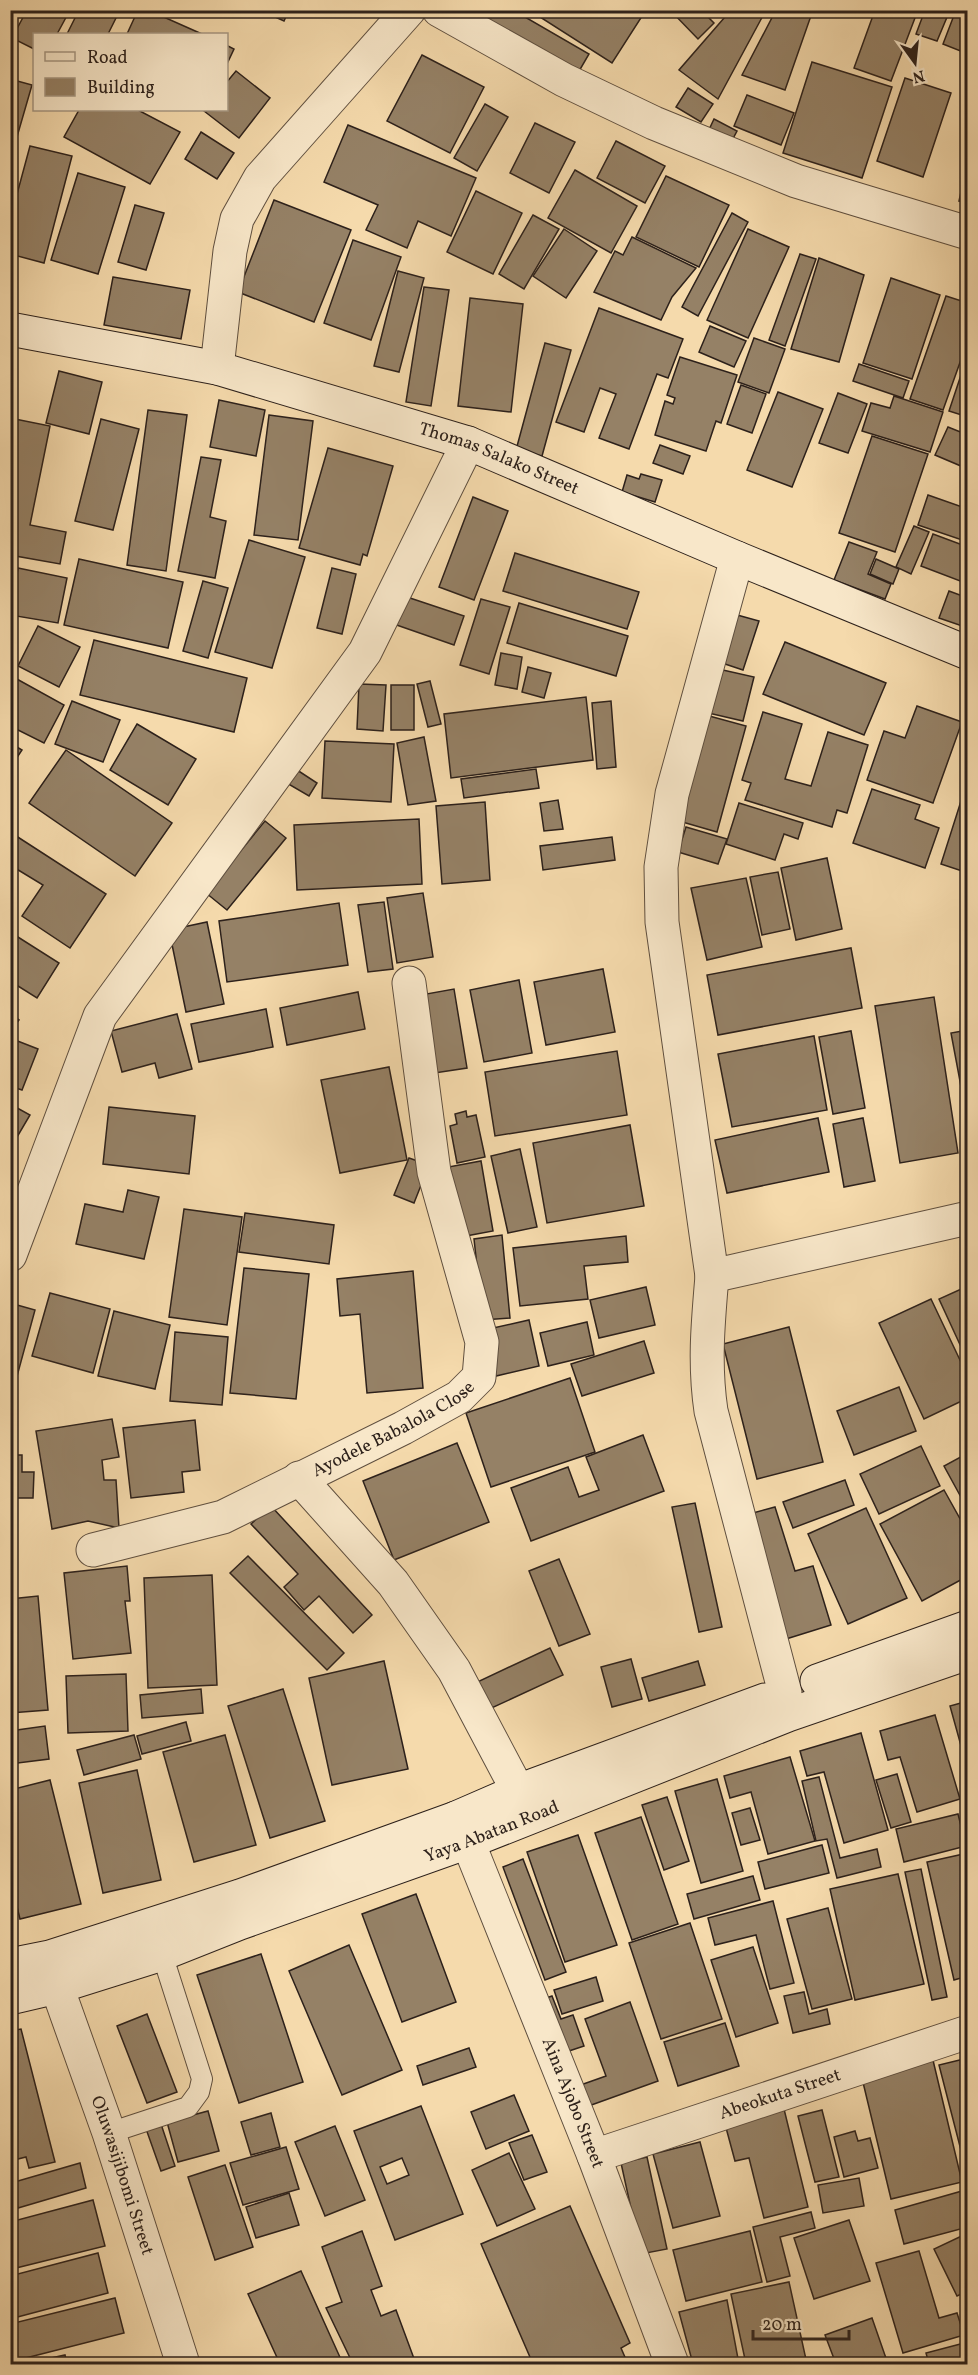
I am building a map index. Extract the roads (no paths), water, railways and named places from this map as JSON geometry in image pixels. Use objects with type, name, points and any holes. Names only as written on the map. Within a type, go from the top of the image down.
[{"type":"street","points":[[217,368],[230,251],[237,219],[260,178],[409,10]]},
{"type":"street","points":[[439,10],[564,80],[654,123],[796,181],[968,233]]},
{"type":"street","name":"Thomas Salako Street","points":[[10,329],[217,368],[468,442],[737,558],[968,653]]},
{"type":"street","points":[[10,1255],[100,1016],[364,652],[468,442]]},
{"type":"street","points":[[737,558],[672,794],[661,867],[662,922],[712,1276],[706,1379],[711,1410],[785,1693]]},
{"type":"street","name":"Ayodele Babalola Close","points":[[93,1550],[223,1517],[403,1428],[459,1397],[479,1377],[482,1342],[434,1172],[409,983]]},
{"type":"street","points":[[712,1276],[968,1218]]},
{"type":"street","points":[[299,1478],[393,1582],[454,1670],[518,1791]]},
{"type":"street","name":"Yaya Abatan Road","points":[[10,1965],[54,1972],[162,1954],[462,1830],[518,1791],[968,1627]]},
{"type":"street","name":"Yaya Abatan Road","points":[[10,1998],[54,1972],[240,1896],[462,1830],[788,1714],[968,1653]]},
{"type":"street","name":"Aina Ajobo Street","points":[[462,1830],[594,2156],[672,2364]]},
{"type":"street","name":"Oluwasijibomi Street","points":[[54,1972],[109,2133],[183,2364]]},
{"type":"street","name":"Abeokuta Street","points":[[594,2156],[968,2032]]},
{"type":"lane","points":[[109,2133],[188,2107],[199,2092],[202,2079],[162,1954]]}]
